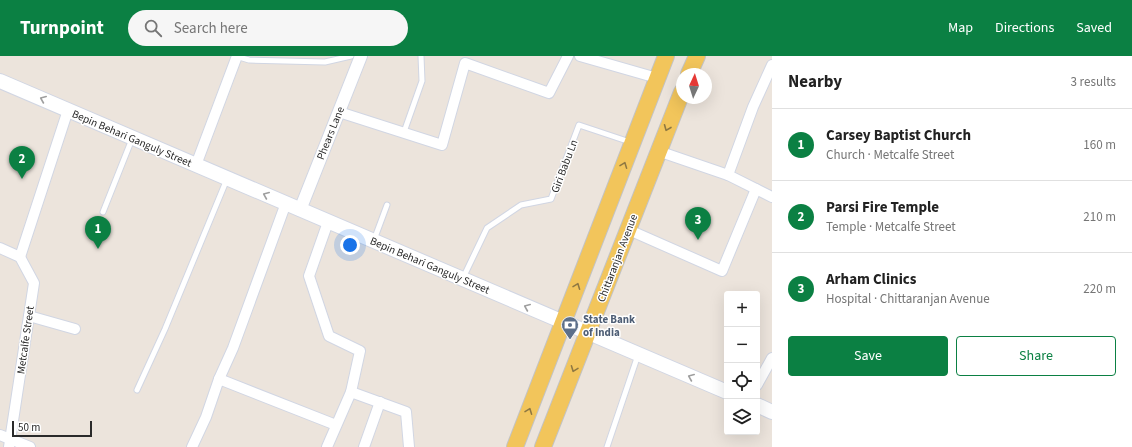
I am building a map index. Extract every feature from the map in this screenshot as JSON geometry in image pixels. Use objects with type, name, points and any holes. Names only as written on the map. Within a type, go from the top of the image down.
[{"type":"main road","points":[[515,447],[666,56]]},
{"type":"main road","points":[[692,68],[697,56]]},
{"type":"main road","name":"Bepin Behari Ganguly Street","points":[[0,81],[724,391]]},
{"type":"main road","name":"Chittaranjan Avenue","points":[[543,447],[677,104]]},
{"type":"main road","points":[[760,406],[772,412]]},
{"type":"street","points":[[196,165],[236,56]]},
{"type":"street","name":"Phears Lane","points":[[300,210],[361,56]]},
{"type":"street","points":[[339,112],[442,145],[466,59],[549,94],[568,56]]},
{"type":"street","points":[[580,56],[657,78]]},
{"type":"street","points":[[728,175],[753,107],[772,64]]},
{"type":"street","points":[[0,248],[20,257],[68,110]]},
{"type":"street","points":[[658,151],[728,175],[772,197]]},
{"type":"street","points":[[629,230],[722,271],[756,189]]},
{"type":"street","points":[[192,447],[206,417],[219,379],[233,348],[286,203]]},
{"type":"street","points":[[327,447],[351,392],[360,351],[329,336],[308,276],[328,222]]},
{"type":"street","name":"Metcalfe Street","points":[[10,443],[34,283],[20,257]]},
{"type":"street","points":[[29,316],[75,329]]},
{"type":"street","points":[[760,380],[772,358]]},
{"type":"street","points":[[219,379],[336,425]]},
{"type":"street","points":[[351,392],[406,412],[408,447]]},
{"type":"street","points":[[364,447],[380,402]]},
{"type":"street","points":[[0,435],[10,443],[30,447]]},
{"type":"lane","points":[[236,56],[250,60],[325,62],[351,56]]},
{"type":"lane","points":[[404,132],[422,81],[420,56]]},
{"type":"lane","name":"Giri Babu Ln","points":[[462,279],[487,228],[521,204],[551,199],[579,125],[632,143]]},
{"type":"lane","points":[[103,212],[133,138]]},
{"type":"lane","points":[[137,390],[165,329],[227,178]]},
{"type":"lane","points":[[373,241],[387,205]]},
{"type":"lane","points":[[607,447],[638,354]]},
{"type":"place","name":"Parsi Fire Temple","points":[[22,179]]},
{"type":"place","name":"Arham Clinics","points":[[698,240]]},
{"type":"place","name":"Carsey Baptist Church","points":[[98,249]]},
{"type":"place","name":"State Bank of India","points":[[570,340]]}]
